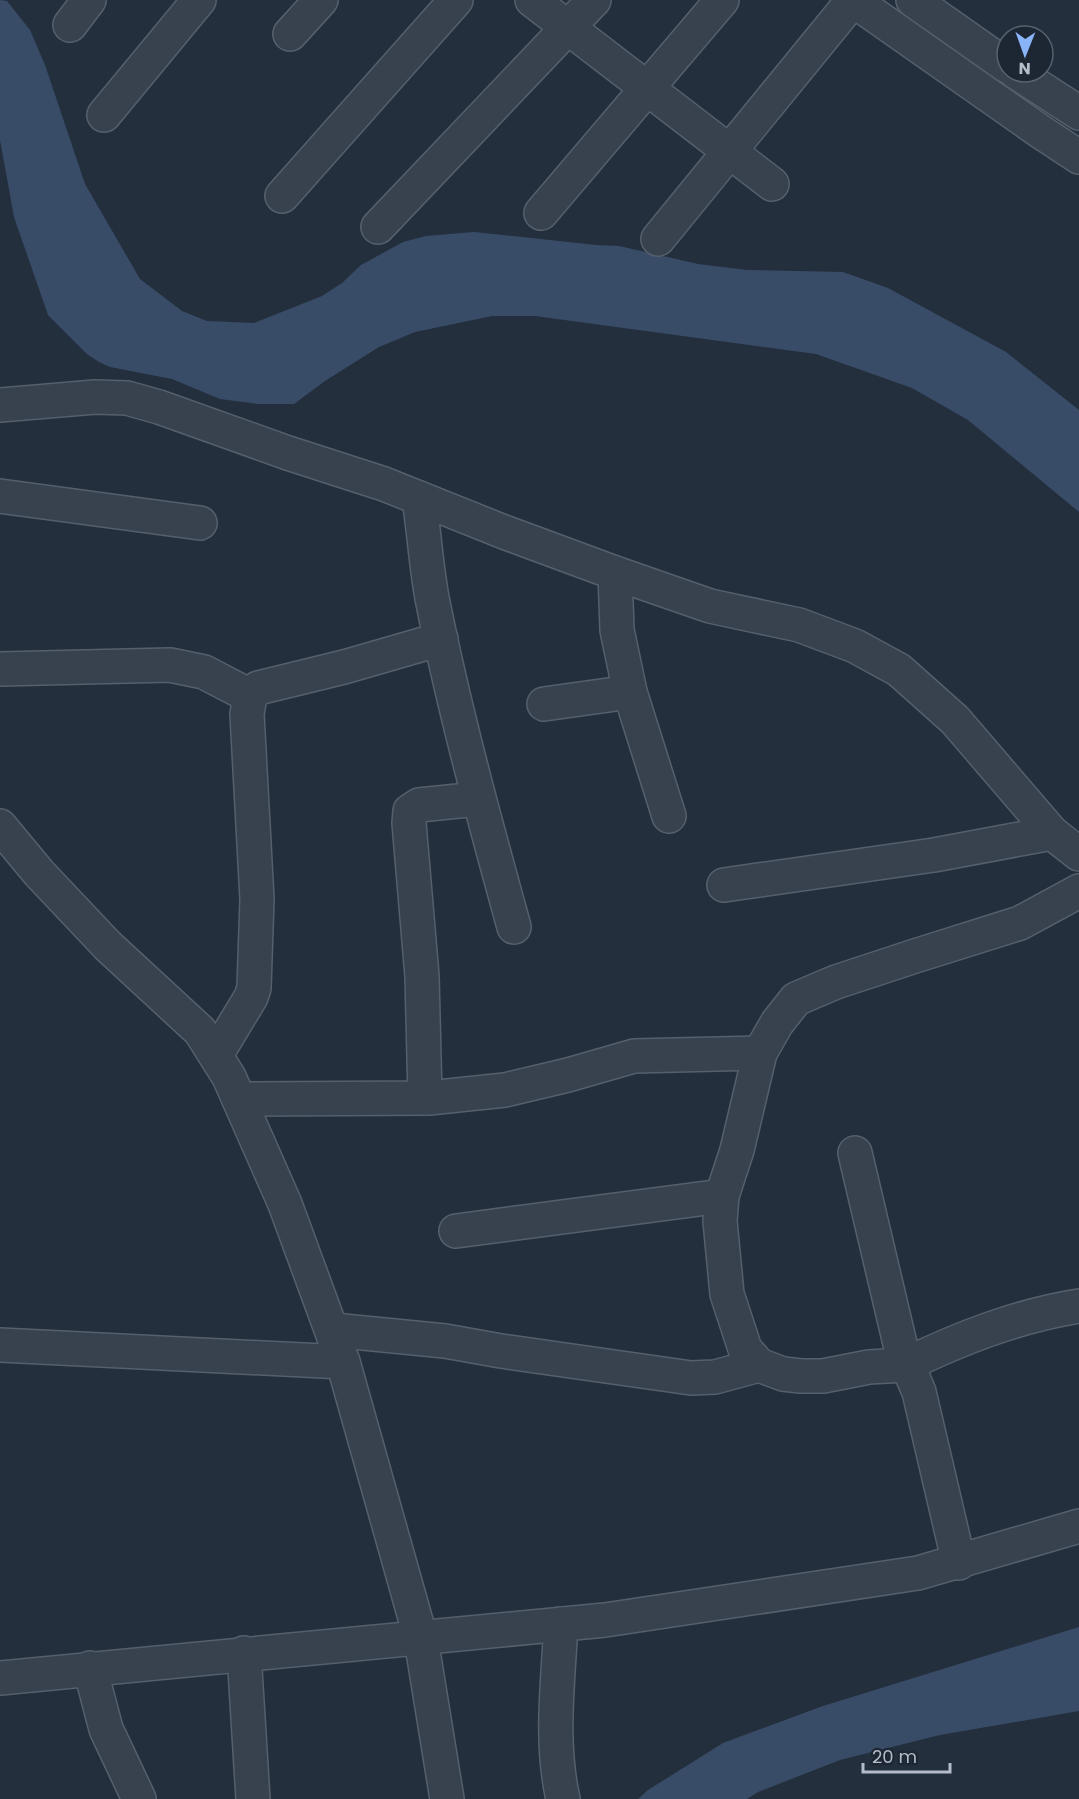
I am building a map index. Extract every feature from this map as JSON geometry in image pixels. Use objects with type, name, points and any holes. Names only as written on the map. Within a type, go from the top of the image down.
[{"type":"street","points":[[104,116],[199,0]]},
{"type":"street","points":[[290,34],[321,0]]},
{"type":"street","points":[[282,196],[456,0]]},
{"type":"street","points":[[532,0],[772,184]]},
{"type":"street","points":[[378,228],[594,0]]},
{"type":"street","points":[[541,213],[722,0]]},
{"type":"street","points":[[658,239],[853,0],[1079,157]]},
{"type":"street","points":[[913,0],[995,58]]},
{"type":"street","points":[[1034,84],[1079,114]]},
{"type":"street","points":[[0,405],[95,397],[127,398],[159,407],[384,484],[615,573],[710,606],[799,625],[855,646],[899,670],[955,720],[1052,833],[1079,854]]},
{"type":"street","points":[[0,496],[200,523]]},
{"type":"street","points":[[419,498],[432,596],[441,639],[478,800],[514,927]]},
{"type":"street","points":[[615,573],[617,630],[630,692],[669,816]]},
{"type":"street","points":[[216,1055],[251,997],[254,988],[257,900],[247,714],[250,696],[258,688],[344,667],[441,639]]},
{"type":"street","points":[[0,669],[170,666],[204,672],[250,696]]},
{"type":"street","points":[[544,704],[630,692]]},
{"type":"street","points":[[425,1098],[422,976],[409,823],[410,811],[419,805],[478,800]]},
{"type":"street","points":[[0,826],[39,873],[108,946],[200,1030],[229,1077],[285,1204],[343,1362],[421,1639],[447,1799]]},
{"type":"street","points":[[724,885],[934,855],[1052,833]]},
{"type":"street","points":[[1078,893],[1020,924],[903,959],[836,982],[796,999],[777,1023],[760,1053],[737,1150],[722,1196],[721,1242],[727,1294],[745,1349],[759,1365],[783,1374],[823,1376],[879,1366],[905,1365],[977,1332],[1024,1317],[1079,1306]]},
{"type":"street","points":[[239,1099],[425,1098],[505,1090],[634,1056],[760,1053]]},
{"type":"street","points":[[855,1153],[905,1365],[919,1392],[958,1563]]},
{"type":"street","points":[[456,1231],[722,1196]]},
{"type":"street","points":[[333,1330],[445,1341],[691,1378],[715,1377],[759,1365]]},
{"type":"street","points":[[0,1345],[343,1362]]},
{"type":"street","points":[[0,1678],[605,1620],[918,1573],[1079,1526]]},
{"type":"street","points":[[561,1624],[555,1731],[557,1767],[563,1799]]},
{"type":"street","points":[[244,1653],[253,1799]]},
{"type":"street","points":[[90,1668],[106,1729],[139,1799]]},
{"type":"water","points":[[0,0],[7,1],[30,30],[45,65],[85,184],[140,279],[182,311],[207,321],[254,323],[322,296],[342,283],[361,265],[403,242],[426,236],[474,232],[619,246],[698,264],[747,270],[843,272],[888,288],[1006,352],[1079,410],[1079,512],[968,420],[912,388],[816,354],[535,316],[492,316],[415,332],[379,347],[325,381],[294,404],[257,404],[220,399],[172,379],[110,367],[99,362],[87,354],[48,315],[14,217],[0,140]]},
{"type":"water","points":[[1079,1627],[1079,1711],[940,1735],[840,1760],[758,1792],[747,1799],[638,1799],[648,1790],[723,1743],[823,1706]]}]
